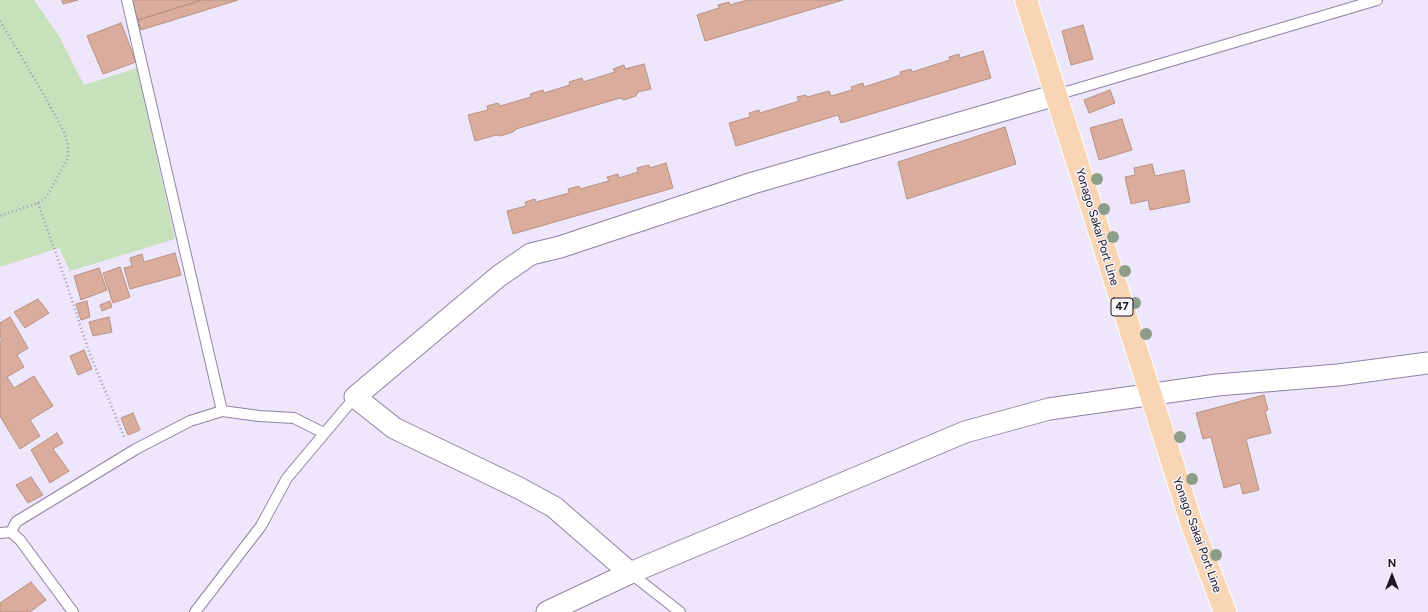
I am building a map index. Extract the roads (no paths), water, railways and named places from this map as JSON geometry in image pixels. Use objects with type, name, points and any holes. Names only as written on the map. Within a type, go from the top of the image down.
[{"type":"main road","name":"Yonago Sakai Port Line","points":[[1026,0],[1191,522],[1225,612]]},
{"type":"street","points":[[630,573],[554,507],[394,428],[355,398],[499,276],[532,254],[753,183],[1056,95]]},
{"type":"street","points":[[547,612],[630,573],[965,432],[1049,410],[1217,385],[1338,375],[1428,363]]},
{"type":"lane","points":[[127,0],[222,410]]},
{"type":"lane","points":[[1056,95],[1377,0]]},
{"type":"lane","points":[[195,612],[261,526],[287,478],[355,398]]},
{"type":"lane","points":[[11,532],[16,522],[130,452],[190,421],[222,410],[259,416],[294,418],[324,433]]},
{"type":"lane","points":[[0,533],[11,532],[20,540],[73,612]]},
{"type":"lane","points":[[630,573],[680,612]]}]
